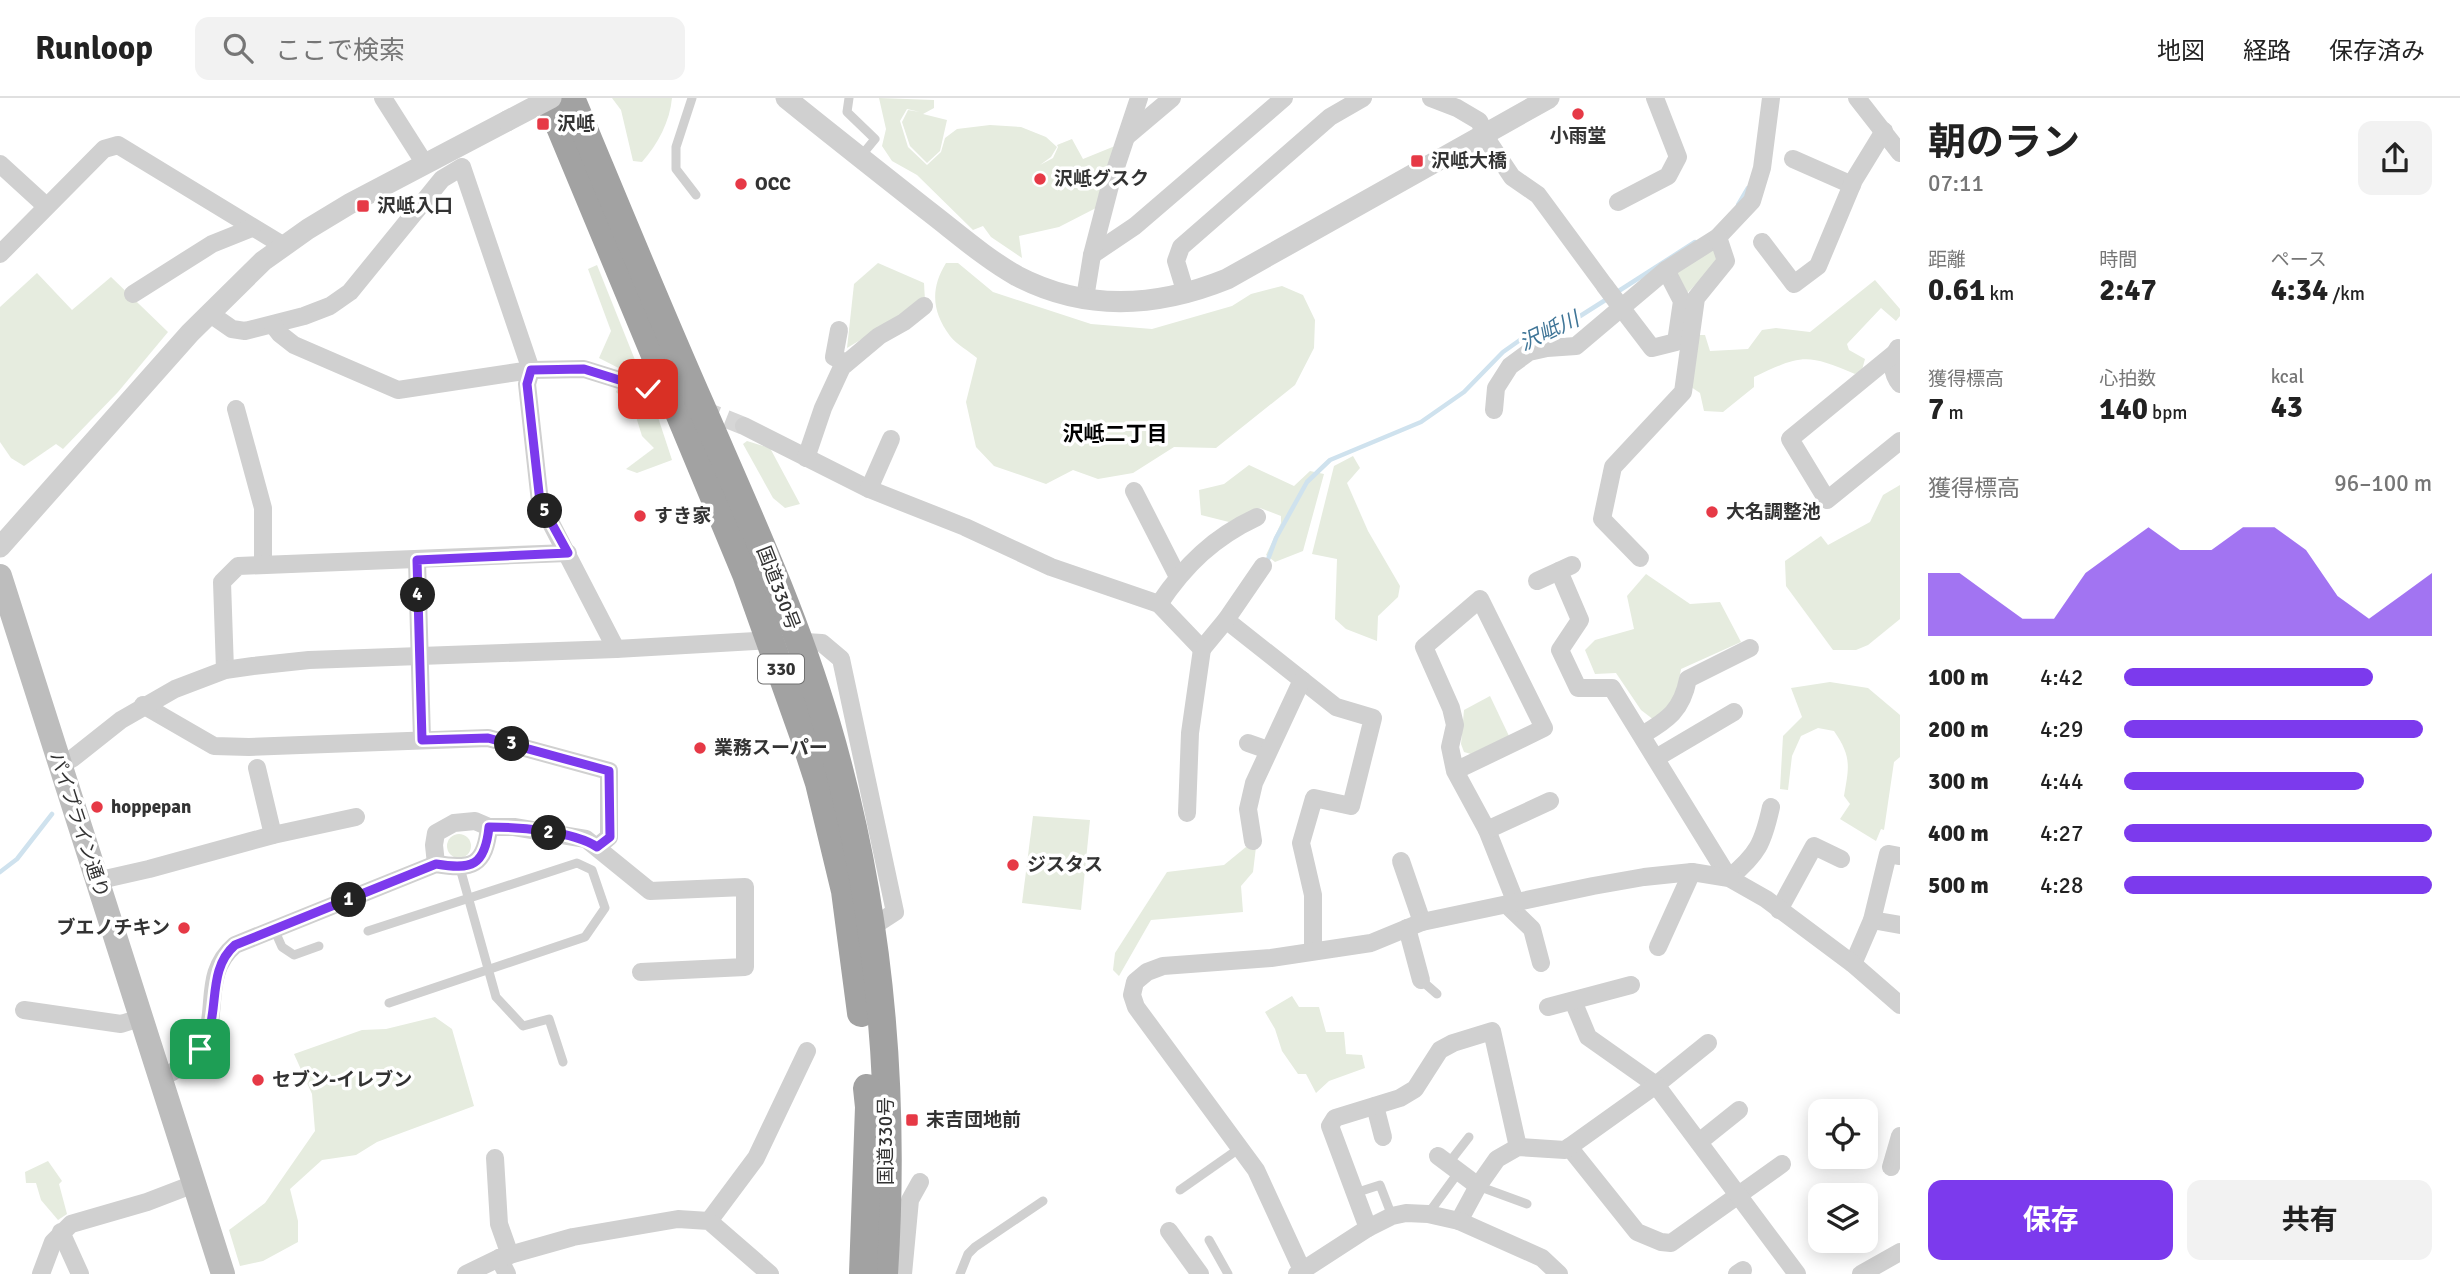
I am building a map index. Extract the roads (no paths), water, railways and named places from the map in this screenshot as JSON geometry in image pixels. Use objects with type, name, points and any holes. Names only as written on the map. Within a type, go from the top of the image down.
[{"type":"highway","name":"国道330号","points":[[550,98],[746,574],[826,721],[866,890],[872,927],[888,1109],[884,1274]]},
{"type":"highway","name":"国道330号","points":[[570,98],[773,572],[784,640],[845,891],[859,988],[869,1107],[863,1274]]},
{"type":"main road","name":"パイプライン通り","points":[[0,576],[223,1274]]},
{"type":"street","points":[[383,98],[425,164]]},
{"type":"street","points":[[0,547],[209,313],[256,268],[331,215],[550,98]]},
{"type":"street","points":[[786,98],[994,262],[1033,284],[1085,298],[1133,302],[1170,299],[1227,279],[1549,98]]},
{"type":"street","points":[[1085,298],[1092,255],[1124,139],[1139,98]]},
{"type":"street","points":[[1124,139],[1172,98]]},
{"type":"street","points":[[1092,255],[1135,226],[1284,98]]},
{"type":"street","points":[[1186,294],[1175,261],[1181,247],[1330,117],[1363,98]]},
{"type":"street","points":[[1430,98],[1457,108],[1479,121],[1512,177],[1538,195],[1652,348],[1676,342],[1682,301],[1666,270]]},
{"type":"street","points":[[1618,202],[1668,176],[1678,157],[1655,98]]},
{"type":"street","points":[[1494,410],[1496,388],[1510,366],[1529,352],[1576,346],[1666,270],[1718,237],[1752,201],[1762,168],[1771,98]]},
{"type":"street","points":[[1857,98],[1900,153]]},
{"type":"street","points":[[1762,242],[1794,284],[1818,266],[1852,185],[1884,131]]},
{"type":"street","points":[[0,254],[104,149],[118,145],[284,246]]},
{"type":"street","points":[[1793,159],[1852,185]]},
{"type":"street","points":[[0,164],[46,206]]},
{"type":"street","points":[[209,313],[232,329],[245,331],[304,316],[330,306],[350,292],[442,179],[462,167],[531,370],[527,384],[540,502],[616,649]]},
{"type":"street","points":[[134,294],[212,244],[252,228]]},
{"type":"street","points":[[1640,558],[1602,519],[1613,467],[1683,392],[1696,298],[1726,261],[1718,237]]},
{"type":"street","points":[[806,458],[842,367],[879,336],[904,322],[924,306]]},
{"type":"street","points":[[273,325],[294,345],[398,390],[531,370],[584,369],[648,389]]},
{"type":"street","points":[[839,330],[834,357],[846,363]]},
{"type":"street","points":[[1897,349],[1893,364],[1895,377],[1900,384]]},
{"type":"street","points":[[1897,349],[1790,439],[1827,500],[1900,441]]},
{"type":"street","points":[[236,409],[263,508],[263,565]]},
{"type":"street","points":[[744,426],[869,489],[965,527],[1051,568],[1160,604],[1202,649]]},
{"type":"street","points":[[869,489],[891,439]]},
{"type":"street","points":[[1134,491],[1178,576]]},
{"type":"street","points":[[1160,604],[1178,576],[1231,529],[1257,517]]},
{"type":"street","points":[[225,670],[222,582],[238,566],[568,553]]},
{"type":"street","points":[[417,560],[422,740]]},
{"type":"street","points":[[1187,813],[1190,733],[1202,649],[1226,620],[1263,566]]},
{"type":"street","points":[[1537,581],[1565,568],[1580,620],[1560,650],[1578,688],[1612,688],[1729,878]]},
{"type":"street","points":[[1455,771],[1544,728],[1480,599],[1424,647],[1451,708],[1455,725],[1450,747],[1455,771],[1488,830],[1511,904],[1532,929],[1541,963]]},
{"type":"street","points":[[1226,620],[1336,707],[1373,718],[1351,806],[1314,798],[1301,843],[1313,895],[1313,951]]},
{"type":"street","points":[[0,623],[21,645]]},
{"type":"street","points":[[62,771],[73,758],[143,705],[175,689],[225,670],[309,660],[784,640]]},
{"type":"street","points":[[1642,735],[1665,722],[1684,700],[1688,679],[1750,648]]},
{"type":"street","points":[[1253,841],[1248,809],[1254,783],[1302,680]]},
{"type":"street","points":[[143,705],[214,746],[488,738],[609,771],[610,837],[597,847]]},
{"type":"street","points":[[1656,758],[1734,712]]},
{"type":"street","points":[[1248,743],[1268,750]]},
{"type":"street","points":[[257,768],[273,835]]},
{"type":"street","points":[[1488,830],[1550,801]]},
{"type":"street","points":[[1729,878],[1749,861],[1765,838],[1771,807]]},
{"type":"street","points":[[96,881],[273,835],[356,817]]},
{"type":"street","points":[[436,864],[436,833],[454,823],[475,821],[489,827],[514,827],[586,839],[650,891],[745,887],[745,967],[641,972]]},
{"type":"street","points":[[160,1078],[187,1062],[207,1040],[215,984],[226,953],[235,945],[436,864],[460,868],[478,860],[487,846],[489,827]]},
{"type":"street","points":[[1779,910],[1818,839],[1841,859]]},
{"type":"street","points":[[1853,964],[1872,920],[1888,854],[1900,856]]},
{"type":"street","points":[[1401,861],[1415,925],[1421,980]]},
{"type":"street","points":[[1658,947],[1692,872]]},
{"type":"street","points":[[1559,1274],[1542,1258],[1459,1221],[1428,1214],[1406,1213],[1392,1216],[1368,1228],[1299,1272],[1256,1171],[1136,1007],[1132,995],[1135,982],[1147,972],[1163,966],[1271,958],[1371,943],[1415,925],[1593,886],[1692,872],[1729,878],[1766,899],[1853,964],[1900,1005]]},
{"type":"street","points":[[1872,920],[1900,925]]},
{"type":"street","points":[[1548,1007],[1631,985]]},
{"type":"street","points":[[1573,1001],[1588,1037],[1656,1085],[1797,1274]]},
{"type":"street","points":[[24,1010],[121,1024],[141,1018]]},
{"type":"street","points":[[1368,1228],[1330,1126],[1335,1118],[1400,1098],[1415,1089],[1440,1050],[1453,1043],[1492,1031],[1518,1147]]},
{"type":"street","points":[[1459,1221],[1497,1159],[1518,1147],[1565,1150],[1656,1085],[1709,1043]]},
{"type":"street","points":[[709,1221],[756,1158],[807,1051]]},
{"type":"street","points":[[1375,1106],[1383,1137]]},
{"type":"street","points":[[1699,1142],[1739,1110]]},
{"type":"street","points":[[1891,1167],[1900,1136]]},
{"type":"street","points":[[1569,1147],[1637,1232],[1661,1242],[1671,1243],[1783,1164]]},
{"type":"street","points":[[495,1158],[499,1224],[505,1262]]},
{"type":"street","points":[[1447,1166],[1478,1186]]},
{"type":"street","points":[[903,1274],[910,1200],[920,1182]]},
{"type":"street","points":[[41,1274],[53,1242],[61,1232],[81,1221],[147,1202],[194,1184]]},
{"type":"street","points":[[466,1274],[573,1237],[678,1219],[709,1221],[770,1274]]},
{"type":"street","points":[[1169,1231],[1200,1274]]},
{"type":"street","points":[[61,1232],[80,1274]]},
{"type":"street","points":[[1861,1274],[1900,1253]]},
{"type":"lane","points":[[692,98],[676,147],[676,169],[696,195]]},
{"type":"lane","points":[[849,98],[847,112],[875,139],[860,157]]},
{"type":"lane","points":[[368,931],[577,863],[592,870],[604,908],[585,937],[389,1003]]},
{"type":"lane","points":[[460,868],[496,997],[523,1026],[549,1019],[563,1062]]},
{"type":"lane","points":[[274,929],[282,947],[293,955],[319,946]]},
{"type":"lane","points":[[1421,980],[1437,994]]},
{"type":"lane","points":[[1428,1214],[1447,1166],[1469,1137]]},
{"type":"lane","points":[[1180,1190],[1240,1149]]},
{"type":"lane","points":[[1355,1193],[1380,1185],[1392,1216]]},
{"type":"lane","points":[[1478,1186],[1527,1204]]},
{"type":"lane","points":[[960,1274],[968,1255],[975,1247],[1043,1201]]},
{"type":"lane","points":[[1209,1240],[1228,1274]]},
{"type":"waterway","name":"沢岻川","points":[[1738,205],[1748,188]]},
{"type":"waterway","name":"沢岻川","points":[[1614,294],[1695,242]]},
{"type":"waterway","name":"沢岻川","points":[[1267,562],[1276,538],[1307,482],[1330,460],[1421,422],[1464,392],[1503,352],[1520,340],[1566,325],[1607,299]]},
{"type":"waterway","name":"沢岻川","points":[[0,872],[17,859],[52,814]]},
{"type":"tunnel","points":[[701,409],[744,426]]},
{"type":"place","name":"小雨堂","points":[[1578,114]]},
{"type":"place","name":"沢岻","points":[[543,124]]},
{"type":"place","name":"沢岻大橋","points":[[1417,161]]},
{"type":"place","name":"沢岻グスク","points":[[1040,179]]},
{"type":"place","name":"OCC","points":[[741,184]]},
{"type":"place","name":"沢岻入口","points":[[363,206]]},
{"type":"place","name":"大名調整池","points":[[1712,512]]},
{"type":"place","name":"すき家","points":[[640,516]]},
{"type":"place","name":"業務スーパー","points":[[700,748]]},
{"type":"place","name":"hoppepan","points":[[97,807]]},
{"type":"place","name":"ジスタス","points":[[1013,865]]},
{"type":"place","name":"ブエノチキン","points":[[184,928]]},
{"type":"place","name":"セブン-イレブン","points":[[258,1080]]},
{"type":"place","name":"末吉団地前","points":[[912,1120]]},
{"type":"district","name":"沢岻二丁目","points":[[1115,434]]}]
